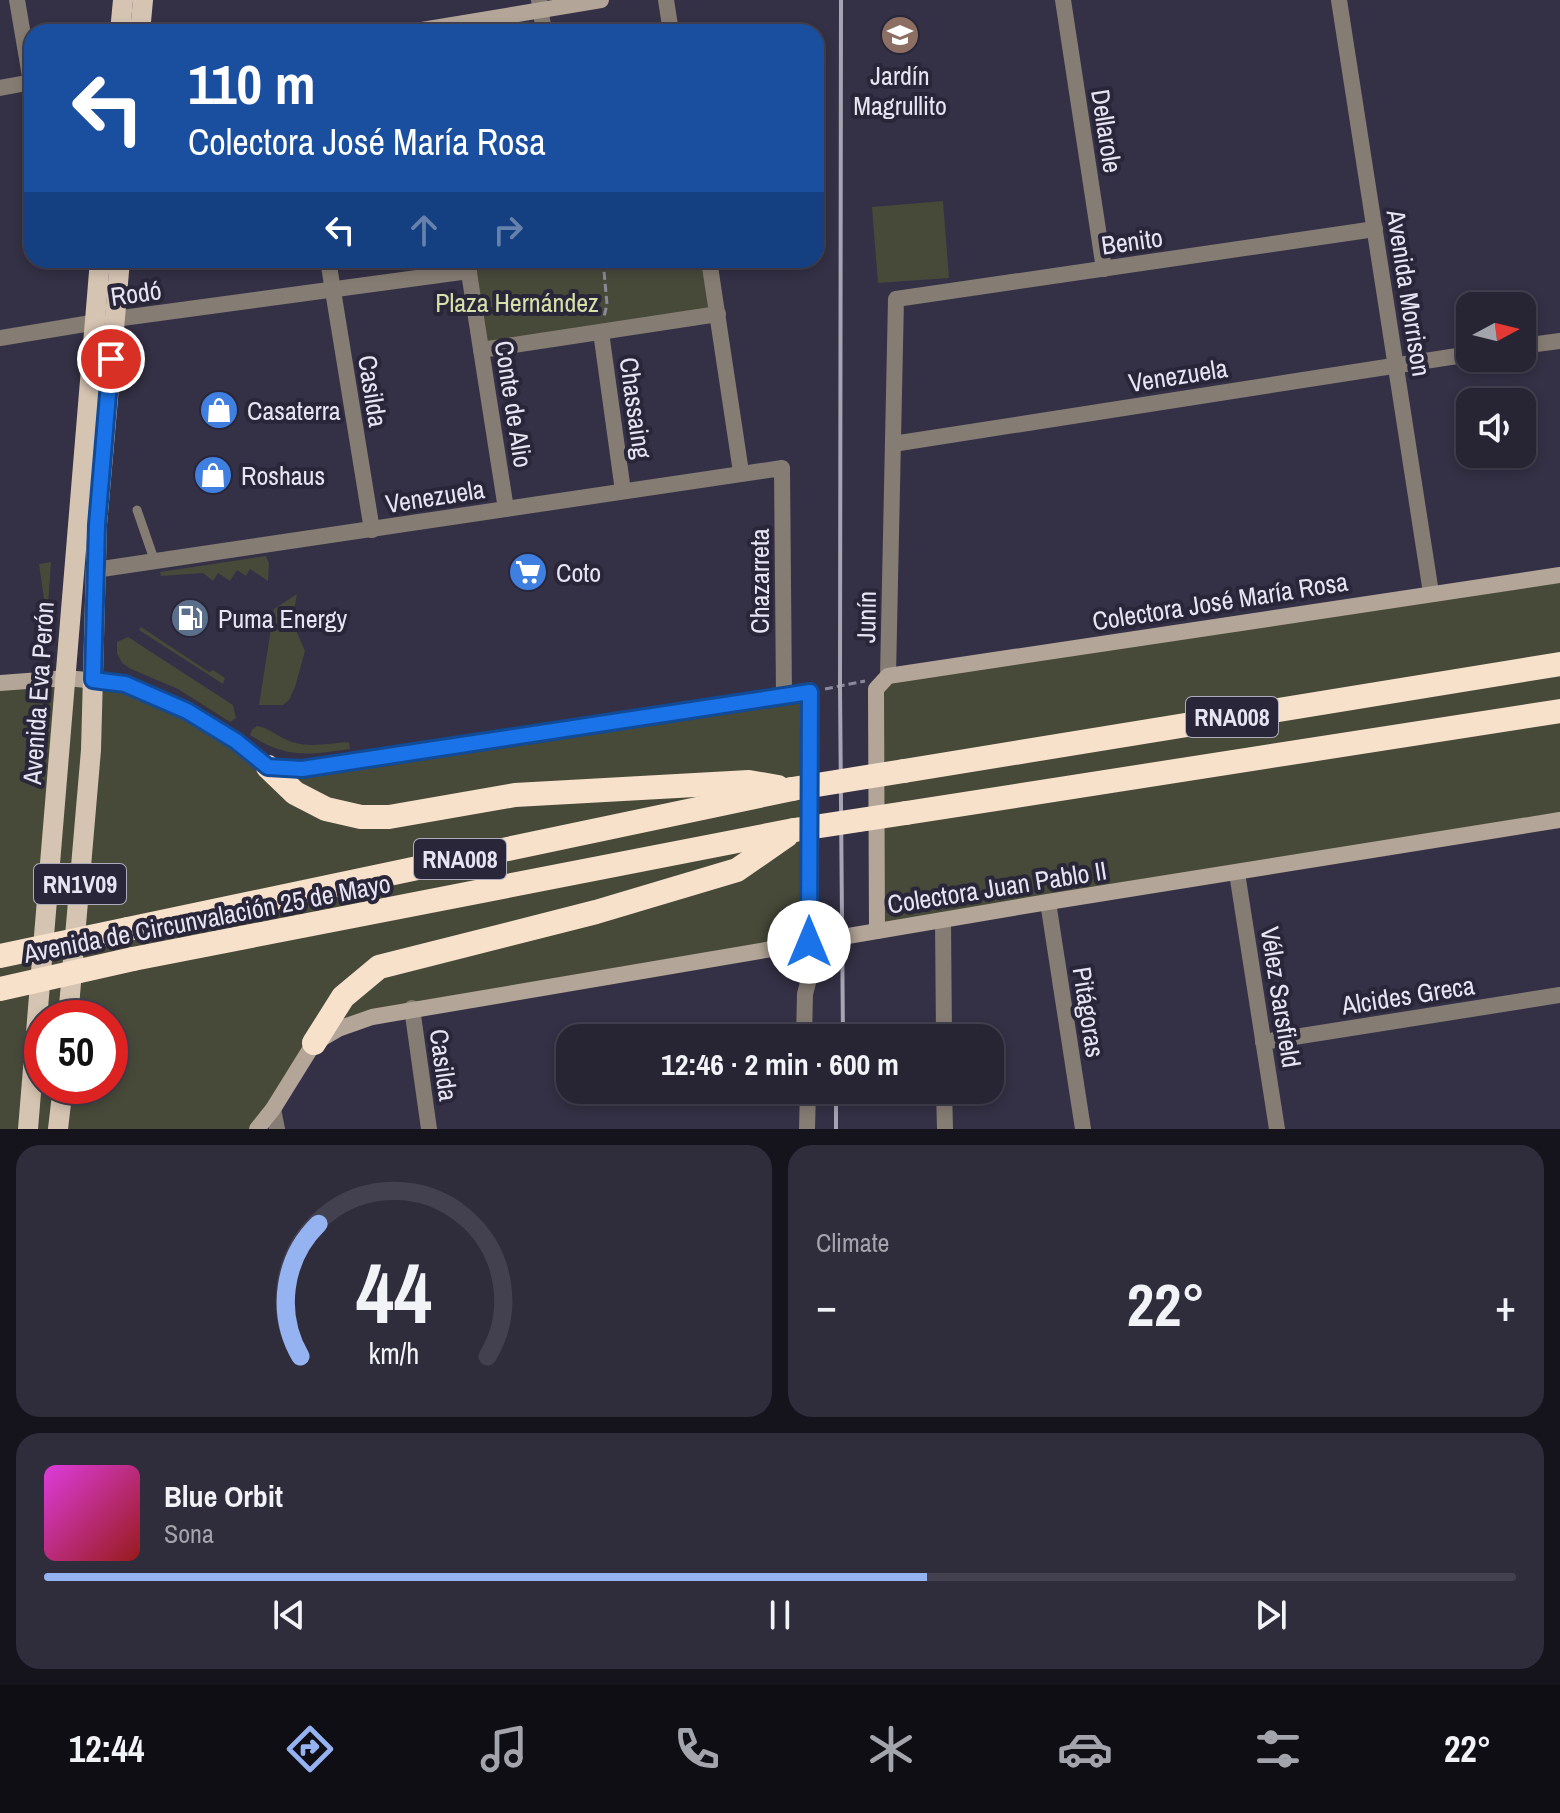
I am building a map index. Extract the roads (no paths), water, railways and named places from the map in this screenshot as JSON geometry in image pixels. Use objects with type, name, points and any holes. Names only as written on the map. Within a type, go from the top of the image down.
[{"type":"highway","name":"Avenida de Circunvalación 25 de Mayo","points":[[0,956],[792,789],[1560,664]]},
{"type":"highway","name":"Avenida de Circunvalación 25 de Mayo","points":[[0,989],[133,959],[794,830],[1560,711]]},
{"type":"highway","points":[[268,767],[295,793],[326,809],[361,817],[389,817],[543,793],[749,782],[792,789]]},
{"type":"highway","points":[[314,1043],[343,997],[379,967],[596,912],[737,870],[794,830]]},
{"type":"main road","points":[[121,24],[123,0]]},
{"type":"main road","points":[[141,24],[143,0]]},
{"type":"main road","points":[[456,24],[540,4],[601,0]]},
{"type":"main road","name":"Avenida Eva Perón","points":[[70,1000],[91,750],[105,321],[101,268]]},
{"type":"main road","name":"Avenida Eva Perón","points":[[28,1129],[67,678],[105,321],[118,268]]},
{"type":"main road","name":"Colectora José María Rosa","points":[[888,676],[1560,575]]},
{"type":"main road","name":"Junín","points":[[877,931],[876,689],[888,676]]},
{"type":"main road","points":[[0,683],[67,678],[125,684],[187,711],[236,741],[268,767],[302,769],[810,692],[814,941]]},
{"type":"main road","name":"Colectora Juan Pablo II","points":[[314,1043],[338,1029],[412,1008],[1560,820]]},
{"type":"main road","points":[[257,1129],[314,1043]]},
{"type":"main road","points":[[58,1129],[61,1104]]},
{"type":"street","points":[[17,0],[24,38]]},
{"type":"street","points":[[666,0],[670,24]]},
{"type":"street","name":"Dellarole","points":[[1063,0],[1104,269]]},
{"type":"street","name":"Avenida Morrison","points":[[1339,0],[1431,593]]},
{"type":"street","points":[[540,4],[543,24]]},
{"type":"street","points":[[0,88],[24,84]]},
{"type":"street","name":"Benito","points":[[896,299],[1375,229]]},
{"type":"street","name":"Casilda","points":[[329,268],[372,530]]},
{"type":"street","name":"Rodó","points":[[0,338],[333,290],[457,268]]},
{"type":"street","name":"Conte de Alio","points":[[468,268],[506,509]]},
{"type":"street","points":[[710,268],[741,472]]},
{"type":"street","name":"Junín","points":[[888,676],[896,299]]},
{"type":"street","points":[[481,350],[718,314]]},
{"type":"street","name":"Chassaing","points":[[601,332],[623,491]]},
{"type":"street","points":[[1536,344],[1560,341]]},
{"type":"street","name":"Venezuela","points":[[893,444],[1456,356]]},
{"type":"street","name":"Venezuela","points":[[95,570],[782,468]]},
{"type":"street","name":"Chazarreta","points":[[782,468],[784,695]]},
{"type":"street","name":"Vélez Sarsfield","points":[[1237,873],[1277,1129]]},
{"type":"street","name":"Pitágoras","points":[[1048,902],[1083,1129]]},
{"type":"street","points":[[943,920],[944,1024]]},
{"type":"street","points":[[804,1024],[805,994],[814,941]]},
{"type":"street","name":"Alcides Greca","points":[[1263,1042],[1560,995]]},
{"type":"street","name":"Casilda","points":[[412,1008],[429,1129]]},
{"type":"street","points":[[807,1129],[808,1104]]},
{"type":"street","points":[[944,1104],[945,1129]]},
{"type":"street","points":[[273,1109],[277,1129]]},
{"type":"lane","points":[[137,510],[155,562]]},
{"type":"railway","points":[[841,0],[843,1024]]},
{"type":"railway","points":[[836,1104],[836,1129]]},
{"type":"place","name":"Jardín Magrullito","points":[[900,35]]},
{"type":"place","name":"Casaterra","points":[[219,410]]},
{"type":"place","name":"Roshaus","points":[[213,475]]},
{"type":"place","name":"Coto","points":[[528,572]]},
{"type":"place","name":"Puma Energy","points":[[190,618]]},
{"type":"park label","name":"Plaza Hernández","points":[[517,302]]}]
